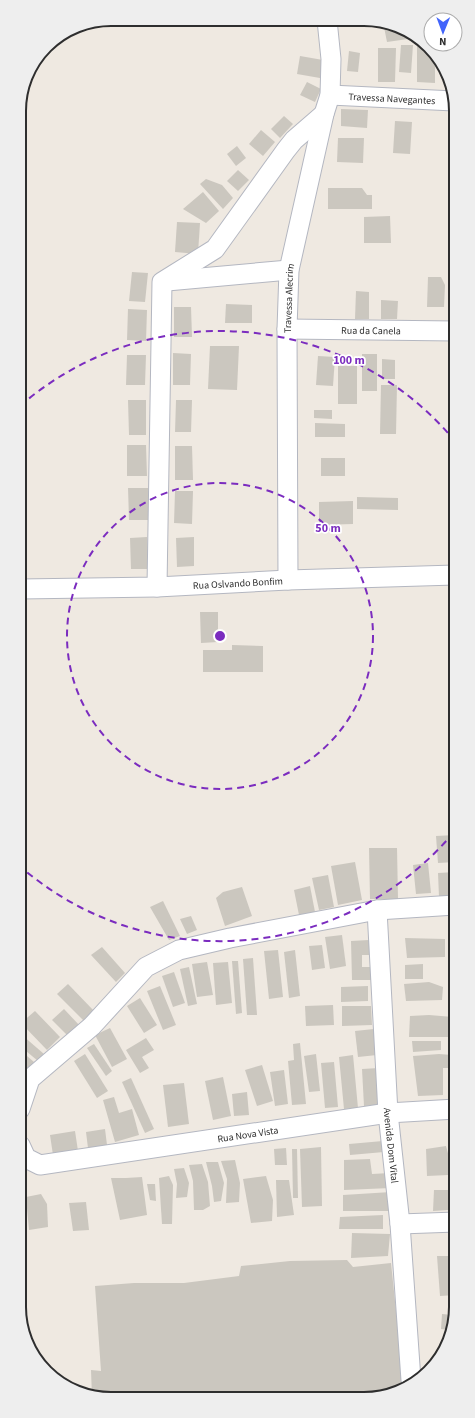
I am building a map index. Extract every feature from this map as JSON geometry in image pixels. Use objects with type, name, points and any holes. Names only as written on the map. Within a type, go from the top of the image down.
[{"type":"street","name":"Travessa Alecrim","points":[[288,580],[287,329],[289,270],[324,114],[330,95],[331,59],[328,26]]},
{"type":"street","name":"Travessa Navegantes","points":[[330,95],[448,101]]},
{"type":"street","points":[[162,282],[215,249],[294,140],[324,114]]},
{"type":"street","points":[[162,282],[289,270]]},
{"type":"street","points":[[157,586],[162,282]]},
{"type":"street","name":"Rua da Canela","points":[[287,329],[449,330]]},
{"type":"street","name":"Rua Oslvando Bonfim","points":[[26,588],[157,586],[449,575]]},
{"type":"street","points":[[26,1091],[30,1079],[92,1026],[146,967],[179,950],[230,938],[377,910],[449,905]]},
{"type":"street","name":"Avenida Dom Vital","points":[[377,910],[388,1113],[400,1224],[411,1378]]},
{"type":"street","name":"Rua Nova Vista","points":[[26,1158],[40,1165],[388,1113],[449,1109]]},
{"type":"street","points":[[400,1224],[449,1222]]},
{"type":"building","points":[[384,29],[397,32],[410,39],[387,42]]},
{"type":"building","points":[[417,44],[435,64],[435,83],[417,82]]},
{"type":"building","points":[[401,45],[413,45],[411,73],[399,72]]},
{"type":"building","points":[[378,48],[396,48],[395,82],[378,82]]},
{"type":"building","points":[[349,51],[360,53],[358,72],[347,71]]},
{"type":"building","points":[[300,56],[323,60],[320,78],[297,74]]},
{"type":"building","points":[[307,82],[321,89],[315,102],[300,95]]},
{"type":"building","points":[[341,109],[368,110],[367,128],[341,126]]},
{"type":"building","points":[[284,116],[293,124],[280,138],[271,129]]},
{"type":"building","points":[[395,121],[412,122],[410,154],[393,153]]},
{"type":"building","points":[[261,130],[275,142],[263,156],[249,144]]},
{"type":"building","points":[[338,138],[364,138],[363,163],[337,162]]},
{"type":"building","points":[[237,146],[246,158],[236,166],[227,154]]},
{"type":"building","points":[[238,170],[249,180],[238,191],[227,181]]},
{"type":"building","points":[[206,179],[222,185],[233,198],[223,209],[200,184]]},
{"type":"building","points":[[328,188],[362,188],[367,195],[372,195],[372,209],[328,209]]},
{"type":"building","points":[[203,192],[219,211],[206,223],[183,209]]},
{"type":"building","points":[[390,216],[391,243],[364,243],[364,217]]},
{"type":"building","points":[[177,222],[200,223],[198,254],[175,252]]},
{"type":"building","points":[[132,272],[148,273],[145,302],[129,301]]},
{"type":"building","points":[[428,277],[441,277],[445,285],[444,307],[427,307]]},
{"type":"building","points":[[356,291],[369,292],[369,319],[355,319]]},
{"type":"building","points":[[381,300],[398,301],[397,319],[381,319]]},
{"type":"building","points":[[226,304],[252,305],[252,323],[225,323]]},
{"type":"building","points":[[174,307],[191,307],[192,337],[174,337]]},
{"type":"building","points":[[128,309],[147,310],[146,341],[127,340]]},
{"type":"building","points":[[210,346],[239,346],[237,390],[208,389]]},
{"type":"building","points":[[173,353],[191,354],[190,385],[173,385]]},
{"type":"building","points":[[362,354],[377,354],[377,391],[362,391]]},
{"type":"building","points":[[127,355],[146,355],[145,385],[126,385]]},
{"type":"building","points":[[318,356],[335,357],[333,386],[316,385]]},
{"type":"building","points":[[382,359],[395,360],[395,379],[382,379]]},
{"type":"building","points":[[338,366],[357,366],[357,404],[338,404]]},
{"type":"building","points":[[381,385],[397,385],[396,434],[380,434]]},
{"type":"building","points":[[128,400],[146,400],[146,435],[129,435]]},
{"type":"building","points":[[176,400],[192,400],[191,432],[175,432]]},
{"type":"building","points":[[314,410],[332,410],[332,419],[314,418]]},
{"type":"building","points":[[315,423],[345,424],[345,437],[315,437]]},
{"type":"building","points":[[127,445],[146,445],[147,476],[127,476]]},
{"type":"building","points":[[175,446],[192,446],[193,480],[175,480]]},
{"type":"building","points":[[321,458],[345,458],[345,476],[321,476]]},
{"type":"building","points":[[128,488],[148,488],[149,520],[129,520]]},
{"type":"building","points":[[175,491],[193,491],[192,524],[174,523]]},
{"type":"building","points":[[357,497],[398,498],[398,510],[357,509]]},
{"type":"building","points":[[353,501],[353,524],[319,525],[319,502]]},
{"type":"building","points":[[147,537],[148,569],[131,569],[130,538]]},
{"type":"building","points":[[194,537],[194,566],[177,567],[176,538]]},
{"type":"building","points":[[200,612],[218,612],[218,642],[201,643]]},
{"type":"building","points":[[232,645],[263,646],[263,672],[203,672],[203,650],[232,650]]},
{"type":"building","points":[[449,835],[449,862],[438,863],[436,836]]},
{"type":"building","points":[[369,848],[397,848],[398,899],[370,899]]},
{"type":"building","points":[[355,862],[362,900],[338,905],[331,866]]},
{"type":"building","points":[[428,863],[431,893],[416,894],[413,865]]},
{"type":"building","points":[[449,872],[449,896],[439,897],[438,873]]},
{"type":"building","points":[[328,875],[334,907],[319,910],[312,878]]},
{"type":"building","points":[[310,886],[315,912],[299,915],[294,890]]},
{"type":"building","points":[[242,887],[252,916],[225,926],[216,898],[223,892]]},
{"type":"building","points":[[163,901],[180,936],[169,940],[150,907]]},
{"type":"building","points":[[191,916],[197,930],[187,934],[180,919]]},
{"type":"building","points":[[342,935],[346,966],[330,969],[325,937]]},
{"type":"building","points":[[405,938],[445,939],[445,957],[407,958]]},
{"type":"building","points":[[369,940],[369,955],[362,955],[362,967],[372,967],[372,980],[352,980],[351,941]]},
{"type":"building","points":[[322,945],[325,968],[312,970],[309,946]]},
{"type":"building","points":[[102,947],[125,973],[116,982],[91,955]]},
{"type":"building","points":[[278,950],[283,997],[269,999],[264,951]]},
{"type":"building","points":[[295,950],[300,996],[289,998],[284,952]]},
{"type":"building","points":[[253,958],[257,1015],[247,1015],[243,959]]},
{"type":"building","points":[[232,961],[238,961],[242,1013],[236,1014]]},
{"type":"building","points":[[207,962],[213,995],[197,997],[192,964]]},
{"type":"building","points":[[228,962],[232,1003],[216,1005],[213,963]]},
{"type":"building","points":[[423,964],[423,979],[405,979],[405,965]]},
{"type":"building","points":[[189,967],[197,1004],[188,1006],[180,969]]},
{"type":"building","points":[[174,972],[185,1003],[173,1007],[162,976]]},
{"type":"building","points":[[429,982],[443,987],[442,1000],[406,1001],[404,984]]},
{"type":"building","points":[[68,984],[95,1012],[85,1022],[57,994]]},
{"type":"building","points":[[160,986],[176,1025],[163,1030],[147,991]]},
{"type":"building","points":[[368,986],[368,1001],[341,1002],[341,987]]},
{"type":"building","points":[[140,998],[157,1025],[144,1033],[127,1006]]},
{"type":"building","points":[[333,1005],[334,1025],[306,1026],[305,1006]]},
{"type":"building","points":[[342,1006],[371,1006],[372,1025],[342,1026]]},
{"type":"building","points":[[64,1009],[80,1026],[69,1037],[52,1020]]},
{"type":"building","points":[[35,1011],[60,1037],[47,1050],[26,1028],[26,1019]]},
{"type":"building","points":[[429,1015],[449,1017],[449,1037],[409,1037],[410,1016]]},
{"type":"building","points":[[110,1028],[127,1059],[112,1067],[95,1035]]},
{"type":"building","points":[[374,1029],[377,1055],[358,1057],[355,1031]]},
{"type":"building","points":[[26,1038],[44,1054],[38,1061],[26,1051]]},
{"type":"building","points":[[146,1038],[154,1050],[142,1057],[149,1068],[140,1073],[126,1050]]},
{"type":"building","points":[[412,1041],[441,1041],[441,1050],[413,1052]]},
{"type":"building","points":[[300,1043],[306,1104],[292,1105],[288,1061],[294,1060],[293,1044]]},
{"type":"building","points":[[94,1044],[112,1071],[106,1076],[87,1048]]},
{"type":"building","points":[[85,1054],[108,1091],[97,1098],[74,1061]]},
{"type":"building","points":[[316,1054],[320,1091],[309,1092],[304,1056]]},
{"type":"building","points":[[26,1055],[34,1062],[28,1069],[26,1067]]},
{"type":"building","points":[[353,1055],[358,1108],[344,1109],[339,1057]]},
{"type":"building","points":[[449,1055],[449,1068],[443,1068],[443,1095],[418,1096],[413,1056]]},
{"type":"building","points":[[334,1062],[338,1107],[325,1108],[321,1063]]},
{"type":"building","points":[[262,1065],[273,1101],[257,1106],[245,1070]]},
{"type":"building","points":[[379,1068],[380,1105],[364,1106],[362,1069]]},
{"type":"building","points":[[284,1070],[288,1104],[275,1106],[270,1072]]},
{"type":"building","points":[[223,1077],[231,1116],[213,1120],[205,1081]]},
{"type":"building","points":[[131,1078],[154,1129],[145,1133],[122,1082]]},
{"type":"building","points":[[184,1083],[189,1124],[168,1127],[163,1085]]},
{"type":"building","points":[[247,1092],[249,1115],[234,1116],[232,1094]]},
{"type":"building","points":[[114,1097],[119,1113],[132,1109],[139,1135],[115,1142],[103,1100]]},
{"type":"building","points":[[105,1129],[107,1145],[88,1148],[86,1132]]},
{"type":"building","points":[[75,1131],[78,1151],[53,1155],[50,1135]]},
{"type":"building","points":[[383,1141],[384,1152],[350,1155],[349,1144]]},
{"type":"building","points":[[446,1146],[449,1157],[448,1175],[427,1176],[426,1149]]},
{"type":"building","points":[[321,1147],[322,1206],[302,1207],[300,1149]]},
{"type":"building","points":[[286,1148],[287,1165],[275,1165],[274,1149]]},
{"type":"building","points":[[292,1149],[297,1149],[298,1198],[293,1198]]},
{"type":"building","points":[[370,1159],[372,1174],[390,1173],[391,1188],[344,1190],[344,1160]]},
{"type":"building","points":[[235,1160],[240,1183],[239,1202],[226,1203],[227,1179],[221,1161]]},
{"type":"building","points":[[206,1162],[218,1162],[224,1183],[221,1201],[214,1202]]},
{"type":"building","points":[[202,1164],[208,1182],[210,1206],[203,1210],[194,1210],[193,1181],[189,1165]]},
{"type":"building","points":[[184,1168],[189,1183],[187,1197],[176,1198],[177,1184],[174,1169]]},
{"type":"building","points":[[169,1176],[173,1185],[172,1224],[162,1224],[159,1178]]},
{"type":"building","points":[[266,1176],[273,1200],[272,1221],[251,1223],[243,1179]]},
{"type":"building","points":[[142,1177],[147,1215],[120,1220],[111,1178]]},
{"type":"building","points":[[276,1180],[289,1180],[294,1215],[277,1217]]},
{"type":"building","points":[[147,1184],[155,1184],[156,1201],[150,1200]]},
{"type":"building","points":[[434,1190],[448,1190],[448,1210],[433,1211]]},
{"type":"building","points":[[391,1192],[389,1211],[343,1211],[343,1195]]},
{"type":"building","points":[[41,1194],[47,1204],[48,1227],[29,1230],[26,1197]]},
{"type":"building","points":[[86,1202],[89,1230],[73,1231],[69,1203]]},
{"type":"building","points":[[383,1215],[383,1229],[339,1229],[340,1217]]},
{"type":"building","points":[[352,1233],[390,1234],[388,1256],[351,1258]]},
{"type":"building","points":[[437,1256],[449,1256],[449,1295],[440,1296]]},
{"type":"building","points":[[347,1260],[353,1267],[391,1263],[401,1358],[402,1383],[392,1388],[364,1392],[111,1392],[92,1390],[91,1370],[101,1371],[95,1286],[134,1283],[184,1283],[239,1276],[241,1266],[290,1261]]},
{"type":"building","points":[[442,1314],[449,1315],[446,1330],[441,1329]]}]
